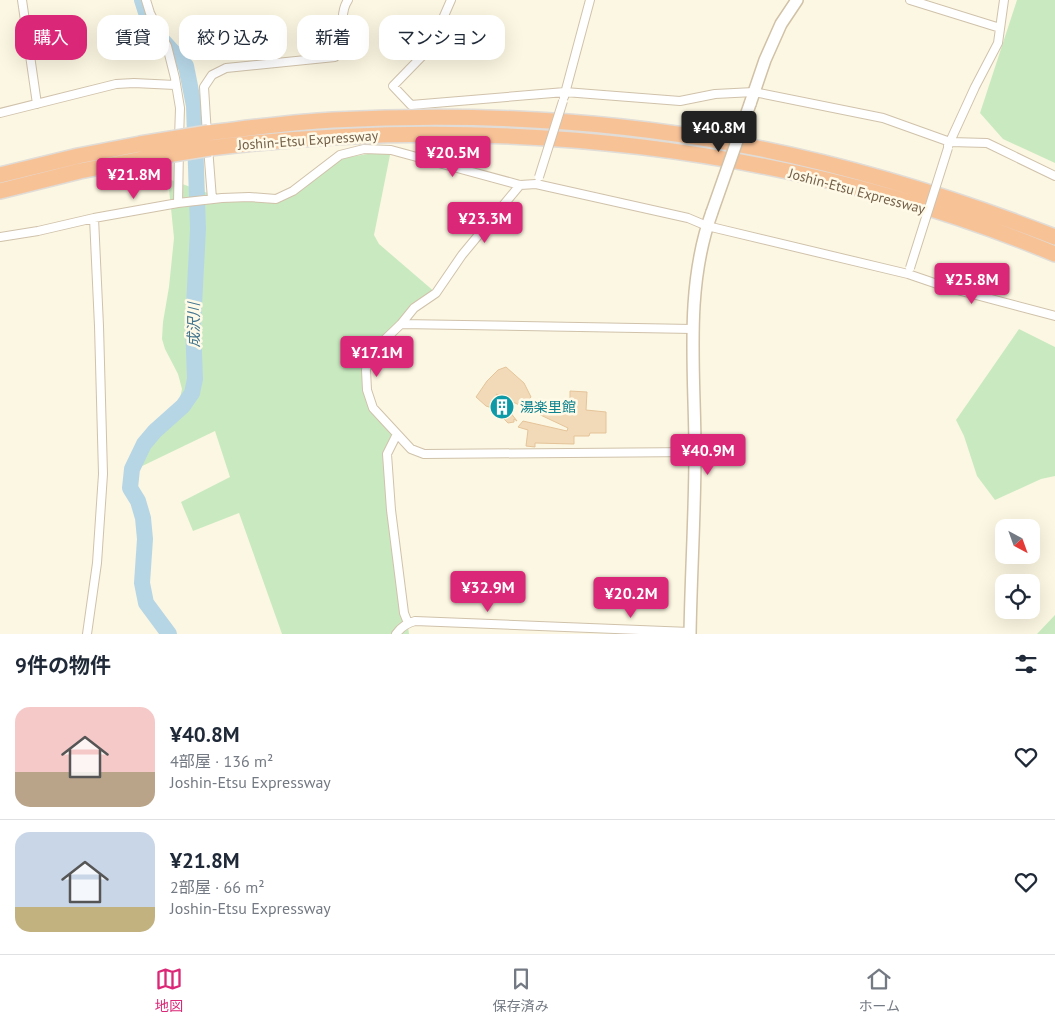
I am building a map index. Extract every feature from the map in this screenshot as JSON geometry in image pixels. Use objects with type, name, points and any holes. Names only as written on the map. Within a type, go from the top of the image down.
[{"type":"highway","name":"Joshin-Etsu Expressway","points":[[0,191],[80,171],[142,159],[209,140],[332,120],[464,118],[578,124],[668,133],[731,143],[866,174],[929,192],[1055,237]]},
{"type":"highway","name":"Joshin-Etsu Expressway","points":[[0,175],[78,156],[140,144],[209,140],[463,134],[592,142],[668,151],[747,164],[865,190],[987,228],[1055,254]]},
{"type":"street","points":[[22,0],[37,104]]},
{"type":"street","points":[[146,0],[167,46],[180,108],[178,203]]},
{"type":"street","points":[[212,199],[204,87],[212,74],[226,68],[335,57],[345,41],[342,21],[344,6],[348,0]]},
{"type":"street","points":[[451,0],[430,48],[392,86],[411,106],[565,92],[680,101],[715,94],[754,92],[883,118],[949,145],[987,143],[1055,176]]},
{"type":"street","points":[[537,180],[563,101],[590,0]]},
{"type":"street","points":[[396,634],[399,629],[415,621],[690,633],[695,452],[692,329],[696,279],[707,226],[765,60],[781,24],[797,0]]},
{"type":"street","points":[[910,0],[1000,28]]},
{"type":"street","points":[[909,271],[949,145],[998,43],[1004,0]]},
{"type":"street","points":[[0,113],[116,84],[175,85]]},
{"type":"street","points":[[0,237],[178,203],[249,197],[276,198],[293,191],[340,155],[364,149],[391,150],[520,185],[537,180],[688,218],[707,226],[909,271],[946,287],[1055,316]]},
{"type":"street","points":[[520,185],[462,255],[436,294],[414,308],[369,358],[366,370],[367,390],[373,408],[411,449],[424,454],[695,452]]},
{"type":"street","points":[[87,634],[98,563],[103,474],[94,218]]},
{"type":"street","points":[[401,324],[692,329]]},
{"type":"street","points":[[397,434],[387,454],[391,510],[404,613],[408,623]]},
{"type":"green space","points":[[1017,0],[1055,0],[1055,163],[1003,139],[980,113]]},
{"type":"green space","points":[[391,150],[374,235],[379,244],[436,293],[414,308],[378,346],[366,370],[373,408],[397,434],[387,454],[409,634],[282,634],[239,513],[193,531],[181,502],[230,477],[215,431],[136,469],[145,449],[178,407],[182,389],[178,374],[162,339],[174,238],[168,179],[222,198],[276,199],[314,174],[344,158]]},
{"type":"green space","points":[[1019,329],[1055,347],[1055,476],[1041,479],[995,500],[977,476],[964,436],[956,420]]},
{"type":"green space","points":[[1055,615],[1055,634],[1037,634]]},
{"type":"building","name":"湯楽里館","points":[[506,367],[524,383],[531,397],[523,406],[570,409],[570,391],[587,392],[586,410],[606,412],[606,433],[574,436],[574,444],[535,443],[535,447],[526,446],[528,430],[518,427],[523,421],[567,431],[568,428],[496,394],[517,421],[514,419],[514,422],[508,423],[504,419],[506,415],[486,406],[476,397],[487,381],[498,370]]},
{"type":"waterway","name":"成沢川","points":[[142,0],[151,28],[186,66],[194,106],[198,229],[193,325],[195,379],[192,393],[183,406],[155,431],[144,444],[132,469],[130,488],[138,501],[143,518],[145,539],[142,583],[146,603],[169,634]]},
{"type":"place","name":"湯楽里館","points":[[502,407]]}]
